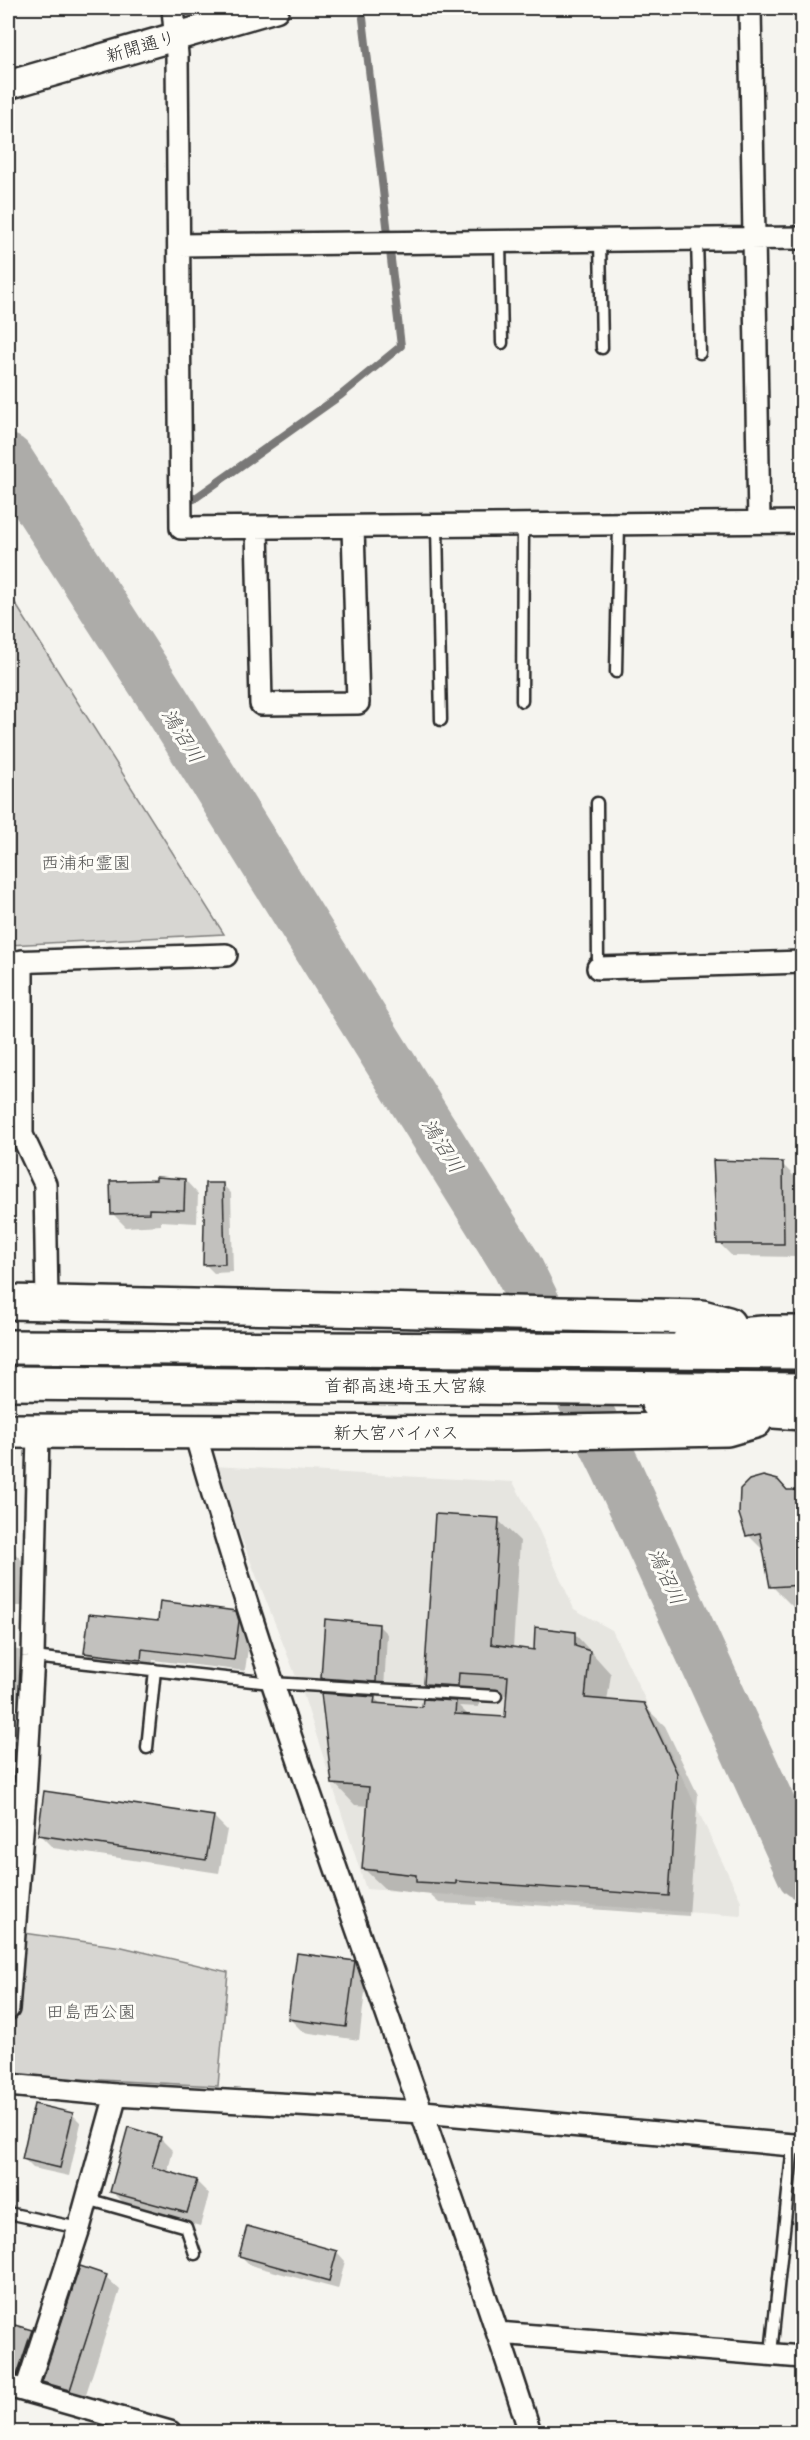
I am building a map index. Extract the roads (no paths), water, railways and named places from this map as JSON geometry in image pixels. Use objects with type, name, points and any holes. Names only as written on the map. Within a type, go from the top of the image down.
[{"type":"highway","points":[[8,1302],[47,1302],[501,1326],[610,1328],[702,1317],[763,1333],[802,1333]]},
{"type":"highway","points":[[8,1336],[501,1326]]},
{"type":"highway","name":"首都高速埼玉大宮線","points":[[8,1347],[802,1352]]},
{"type":"highway","name":"首都高速埼玉大宮線","points":[[8,1383],[796,1405]]},
{"type":"highway","name":"新大宮バイパス","points":[[8,1396],[534,1402],[653,1417],[727,1430],[796,1405]]},
{"type":"highway","name":"新大宮バイパス","points":[[23,1432],[547,1433],[653,1417]]},
{"type":"street","points":[[173,8],[177,37],[180,528],[802,522]]},
{"type":"street","name":"新開通り","points":[[12,80],[177,37],[275,8]]},
{"type":"street","points":[[750,8],[759,522]]},
{"type":"street","points":[[179,245],[802,238]]},
{"type":"street","points":[[257,528],[261,704],[358,703],[352,527]]},
{"type":"street","points":[[47,1302],[45,1184],[22,1135],[15,962],[226,954]]},
{"type":"street","points":[[598,968],[802,962]]},
{"type":"street","points":[[8,2009],[16,1794],[33,1657],[23,1432]]},
{"type":"street","points":[[195,1433],[271,1683],[423,2112],[530,2433]]},
{"type":"street","points":[[8,2085],[116,2095],[423,2112],[793,2145]]},
{"type":"street","points":[[116,2095],[79,2228],[17,2388],[170,2433]]},
{"type":"street","points":[[498,2333],[802,2357]]},
{"type":"lane","points":[[697,239],[700,353]]},
{"type":"lane","points":[[500,240],[502,343]]},
{"type":"lane","points":[[600,240],[602,348]]},
{"type":"lane","points":[[616,672],[619,524]]},
{"type":"lane","points":[[522,701],[523,525]]},
{"type":"lane","points":[[437,526],[441,720]]},
{"type":"lane","points":[[597,803],[598,968]]},
{"type":"lane","points":[[33,1657],[271,1683],[496,1696]]},
{"type":"lane","points":[[147,1748],[155,1670]]},
{"type":"lane","points":[[771,2353],[793,2145]]},
{"type":"lane","points":[[87,2199],[186,2227],[195,2254]]},
{"type":"lane","points":[[8,2213],[79,2228]]},
{"type":"waterway","points":[[194,499],[341,395],[401,346],[363,18]]},
{"type":"waterway","name":"鴻沼川","points":[[8,459],[165,702],[517,1266],[617,1470],[802,1874]]},
{"type":"waterway","points":[[76,565],[92,556]]},
{"type":"park label","name":"西浦和霊園","points":[[86,863]]},
{"type":"park label","name":"田島西公園","points":[[91,2012]]}]
